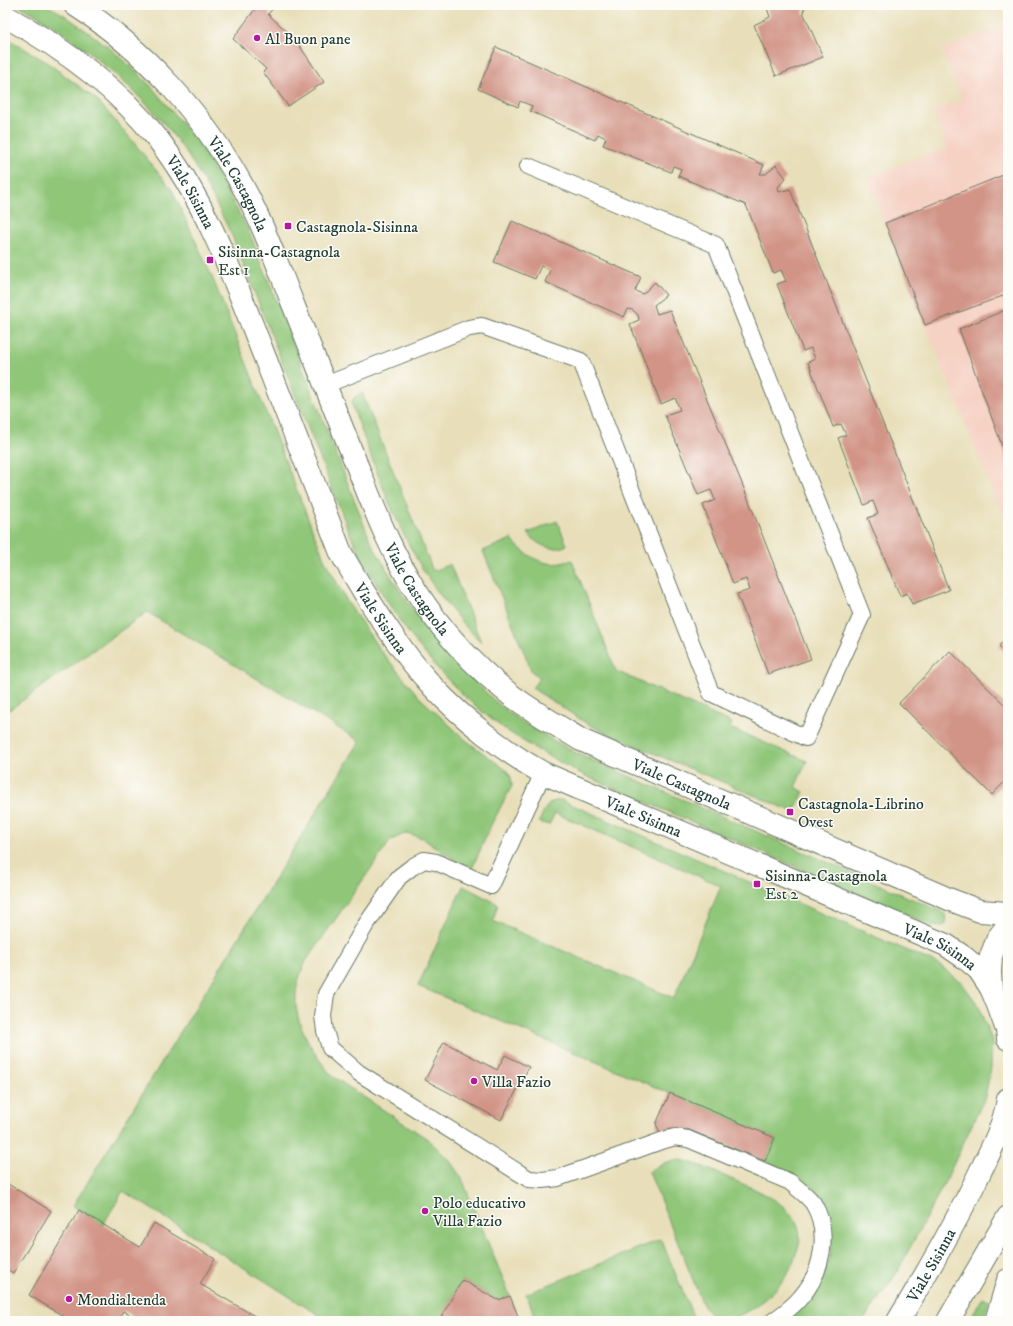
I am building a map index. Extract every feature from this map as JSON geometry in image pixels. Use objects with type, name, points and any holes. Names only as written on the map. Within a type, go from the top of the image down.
[{"type":"main road","name":"Viale Castagnola","points":[[89,8],[181,97],[226,158],[243,187],[266,236],[384,533],[416,592],[439,623],[478,666],[511,695],[530,709],[581,740],[951,900],[980,910],[1008,913]]},
{"type":"main road","name":"Viale Sisinna","points":[[5,16],[53,44],[108,86],[134,112],[175,162],[207,219],[233,278],[341,553],[363,592],[408,656],[434,688],[495,742],[526,764],[543,773],[946,945],[966,958],[979,970],[999,1002],[1008,1038]]},
{"type":"main road","points":[[999,1002],[990,972],[991,956],[998,938],[1008,925]]},
{"type":"main road","name":"Viale Sisinna","points":[[898,1321],[923,1280],[970,1195],[1006,1113],[1008,1099]]},
{"type":"main road","points":[[948,1321],[1008,1217]]},
{"type":"main road","points":[[996,1321],[1008,1280]]},
{"type":"lane","points":[[325,385],[469,328],[482,326],[581,360],[711,693],[806,738],[862,615],[716,245],[528,166]]},
{"type":"lane","points":[[543,773],[491,886],[436,862],[424,860],[399,877],[365,926],[326,994],[323,1016],[325,1032],[330,1048],[359,1072],[529,1179],[543,1180],[558,1178],[661,1141],[675,1138],[688,1139],[790,1182],[813,1203],[820,1218],[823,1233],[822,1250],[819,1265],[805,1292],[788,1311],[773,1321]]},
{"type":"shaded area","points":[[1008,23],[1008,530],[867,178],[946,147],[933,111],[962,99],[942,49]]},
{"type":"green space","points":[[17,5],[46,5],[63,14],[106,45],[150,85],[199,144],[225,187],[250,234],[370,540],[391,576],[425,626],[451,657],[484,690],[503,708],[521,721],[578,754],[940,911],[946,915],[946,924],[938,927],[931,925],[588,777],[542,752],[499,725],[475,706],[453,685],[432,662],[395,614],[350,534],[233,238],[210,192],[194,165],[170,131],[127,85],[64,34],[41,18]]},
{"type":"green space","points":[[5,37],[45,61],[96,99],[131,139],[172,190],[213,279],[325,561],[348,603],[380,650],[420,698],[467,741],[506,770],[511,777],[512,786],[491,825],[471,871],[422,838],[407,833],[391,840],[306,961],[296,992],[296,1007],[302,1029],[319,1059],[332,1076],[429,1140],[450,1161],[462,1179],[510,1296],[498,1300],[462,1280],[439,1321],[328,1321],[123,1191],[103,1225],[73,1206],[360,741],[147,612],[5,713]]},
{"type":"green space","points":[[362,393],[433,571],[450,564],[481,642],[462,622],[441,596],[420,565],[403,533],[382,486],[352,405],[355,397]]},
{"type":"green space","points":[[557,521],[567,545],[551,548],[540,544],[528,533]]},
{"type":"green space","points":[[511,539],[531,557],[546,563],[563,563],[572,560],[616,671],[732,723],[730,728],[807,761],[795,787],[804,792],[794,812],[610,735],[586,723],[532,688],[540,677],[532,672],[483,551]]},
{"type":"green space","points":[[561,800],[938,964],[962,983],[978,1005],[992,1041],[991,1068],[985,1097],[946,1180],[896,1274],[863,1321],[785,1321],[823,1276],[830,1253],[831,1229],[824,1206],[810,1187],[794,1175],[765,1161],[775,1138],[418,986],[463,886],[498,904],[493,921],[674,998],[721,886],[555,813],[549,825],[539,822],[544,810],[549,804]]},
{"type":"green space","points":[[673,1160],[685,1161],[700,1166],[753,1188],[775,1200],[785,1208],[793,1217],[798,1227],[800,1243],[788,1273],[775,1290],[750,1310],[736,1317],[721,1321],[711,1315],[704,1307],[649,1172],[659,1165]]},
{"type":"green space","points":[[661,1239],[695,1321],[537,1321],[526,1294]]},
{"type":"green space","points":[[983,1297],[989,1300],[983,1321],[969,1321]]},
{"type":"building","points":[[258,5],[276,5],[268,14],[295,39],[324,82],[288,106],[263,72],[266,69],[233,39]]},
{"type":"building","points":[[766,5],[806,5],[803,12],[823,57],[776,76],[754,25],[770,17]]},
{"type":"building","points":[[496,47],[764,165],[760,174],[766,174],[776,165],[786,178],[778,187],[779,192],[790,189],[949,590],[912,604],[907,593],[900,596],[868,518],[878,514],[873,501],[864,505],[838,438],[846,435],[841,424],[833,427],[808,362],[815,359],[811,348],[803,351],[777,284],[786,281],[781,270],[773,273],[746,205],[678,176],[681,169],[673,166],[671,172],[603,145],[606,138],[598,134],[595,140],[530,111],[532,106],[520,101],[518,107],[478,89]]},
{"type":"building","points":[[1008,173],[1008,294],[925,325],[885,223]]},
{"type":"building","points":[[512,221],[641,277],[635,291],[643,294],[655,282],[666,295],[654,305],[657,314],[670,310],[743,486],[811,659],[768,674],[737,594],[750,590],[746,579],[733,584],[703,505],[715,500],[711,490],[698,495],[665,415],[680,410],[675,398],[661,404],[630,324],[639,320],[638,315],[633,310],[628,309],[624,317],[545,282],[550,270],[541,266],[535,279],[494,262]]},
{"type":"building","points":[[1008,309],[1008,462],[959,329]]},
{"type":"building","points":[[1008,636],[1008,655],[999,646]]},
{"type":"building","points":[[950,651],[1008,708],[1008,778],[992,795],[899,703]]},
{"type":"building","name":"Villa Fazio","points":[[444,1042],[497,1070],[505,1055],[529,1067],[501,1120],[425,1080]]},
{"type":"building","points":[[670,1093],[775,1138],[765,1161],[689,1130],[668,1130],[660,1133],[656,1124]]},
{"type":"building","points":[[5,1182],[51,1211],[13,1273],[5,1268]]},
{"type":"building","points":[[79,1210],[140,1247],[154,1223],[215,1259],[200,1284],[258,1318],[256,1321],[140,1321],[123,1311],[117,1321],[71,1321],[29,1295]]},
{"type":"building","points":[[462,1280],[498,1300],[510,1296],[520,1321],[439,1321]]},
{"type":"place","name":"Al Buon pane","points":[[257,38]]},
{"type":"place","name":"Castagnola-Sisinna","points":[[288,226]]},
{"type":"place","name":"Sisinna-Castagnola Est 1","points":[[210,260]]},
{"type":"place","name":"Castagnola-Librino Ovest","points":[[790,812]]},
{"type":"place","name":"Sisinna-Castagnola Est 2","points":[[757,884]]},
{"type":"place","name":"Villa Fazio","points":[[474,1081]]},
{"type":"place","name":"Polo educativo Villa Fazio","points":[[425,1211]]},
{"type":"place","name":"Mondialtenda","points":[[69,1299]]}]
